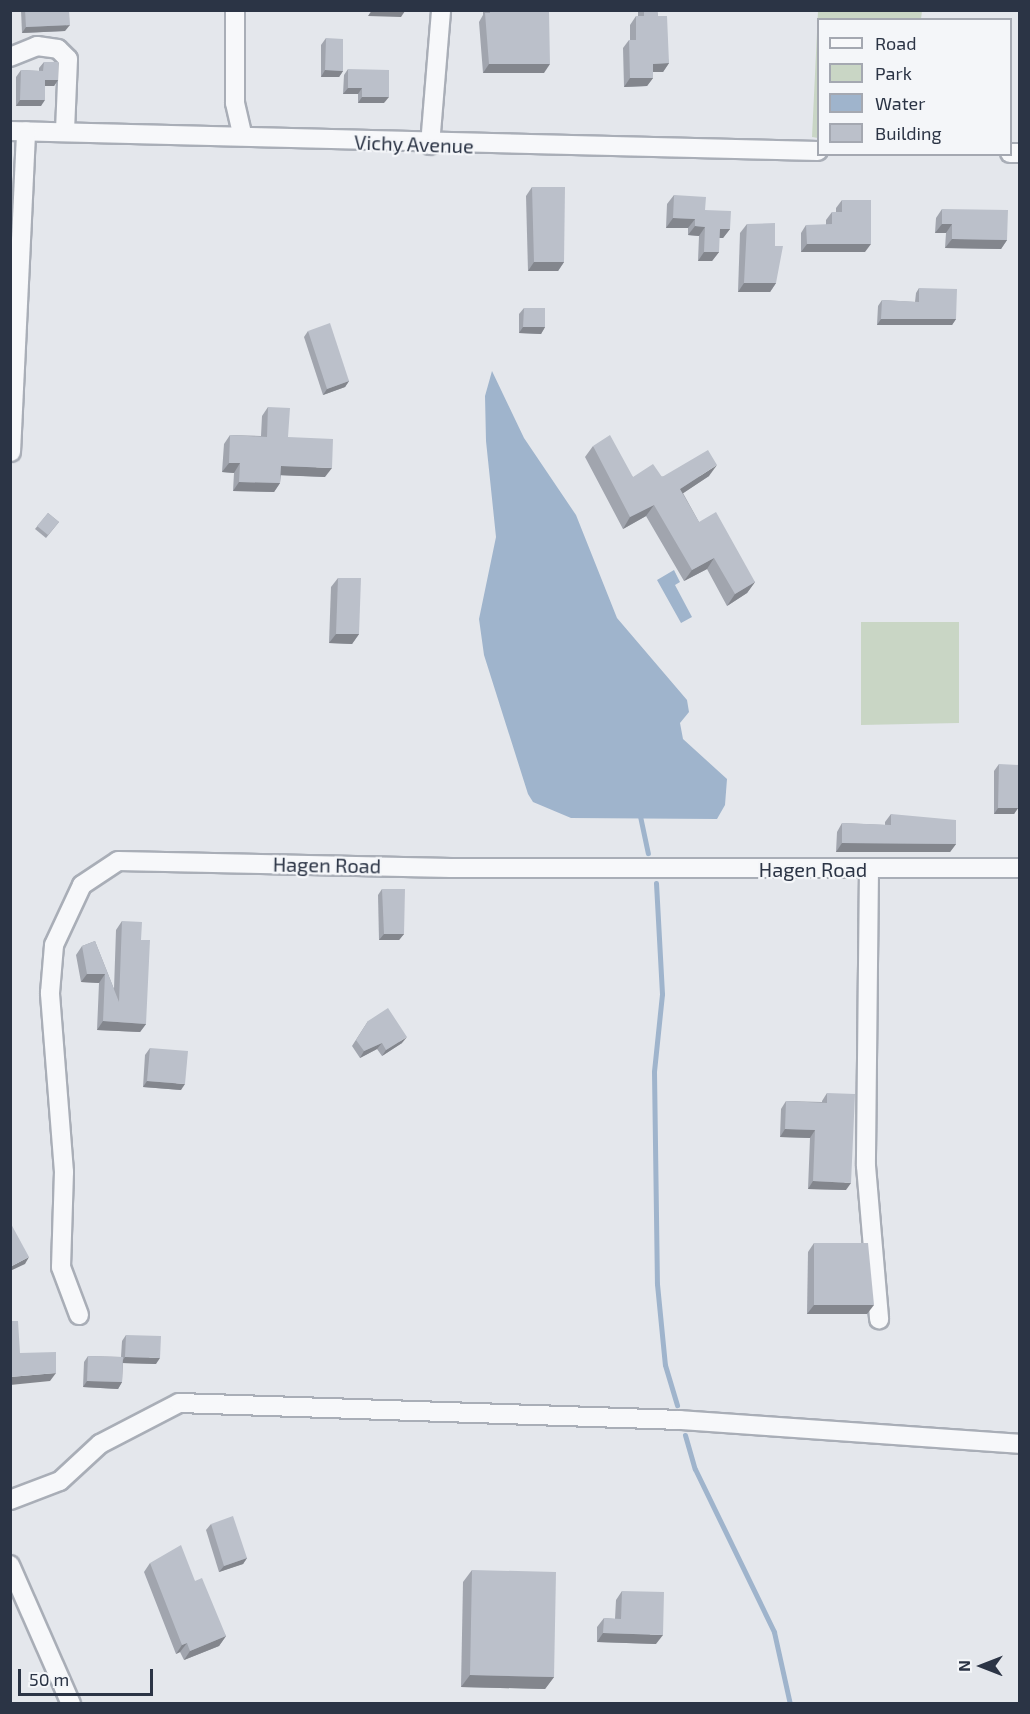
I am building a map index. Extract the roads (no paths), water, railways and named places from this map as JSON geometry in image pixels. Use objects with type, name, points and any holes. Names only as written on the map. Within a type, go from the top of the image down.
[{"type":"street","points":[[235,10],[235,104],[242,133]]},
{"type":"street","points":[[430,145],[441,10]]},
{"type":"street","points":[[10,57],[37,46],[58,49],[68,59],[65,131]]},
{"type":"street","points":[[11,452],[18,131]]},
{"type":"street","name":"Vichy Avenue","points":[[18,131],[242,133],[430,145],[817,151]]},
{"type":"street","name":"Hagen Road","points":[[79,1315],[61,1267],[64,1172],[50,993],[54,945],[70,904],[101,869],[118,861],[869,869],[1020,868]]},
{"type":"street","points":[[869,869],[866,1166],[879,1319]]},
{"type":"street","points":[[10,1500],[60,1481],[100,1444],[179,1402],[680,1420],[1020,1444]]},
{"type":"street","points":[[10,1565],[71,1704]]},
{"type":"water","points":[[492,371],[524,438],[576,515],[617,618],[687,700],[689,712],[680,723],[683,739],[727,779],[725,805],[717,819],[571,818],[533,802],[528,794],[484,655],[479,619],[496,537],[486,441],[485,396]]},
{"type":"water","points":[[674,570],[680,582],[675,585],[692,617],[681,623],[657,580]]},
{"type":"waterway","points":[[640,816],[648,853]]},
{"type":"waterway","points":[[656,883],[662,994],[654,1072],[657,1284],[665,1365],[677,1405]]},
{"type":"waterway","points":[[685,1435],[695,1469],[774,1632],[790,1704]]}]
